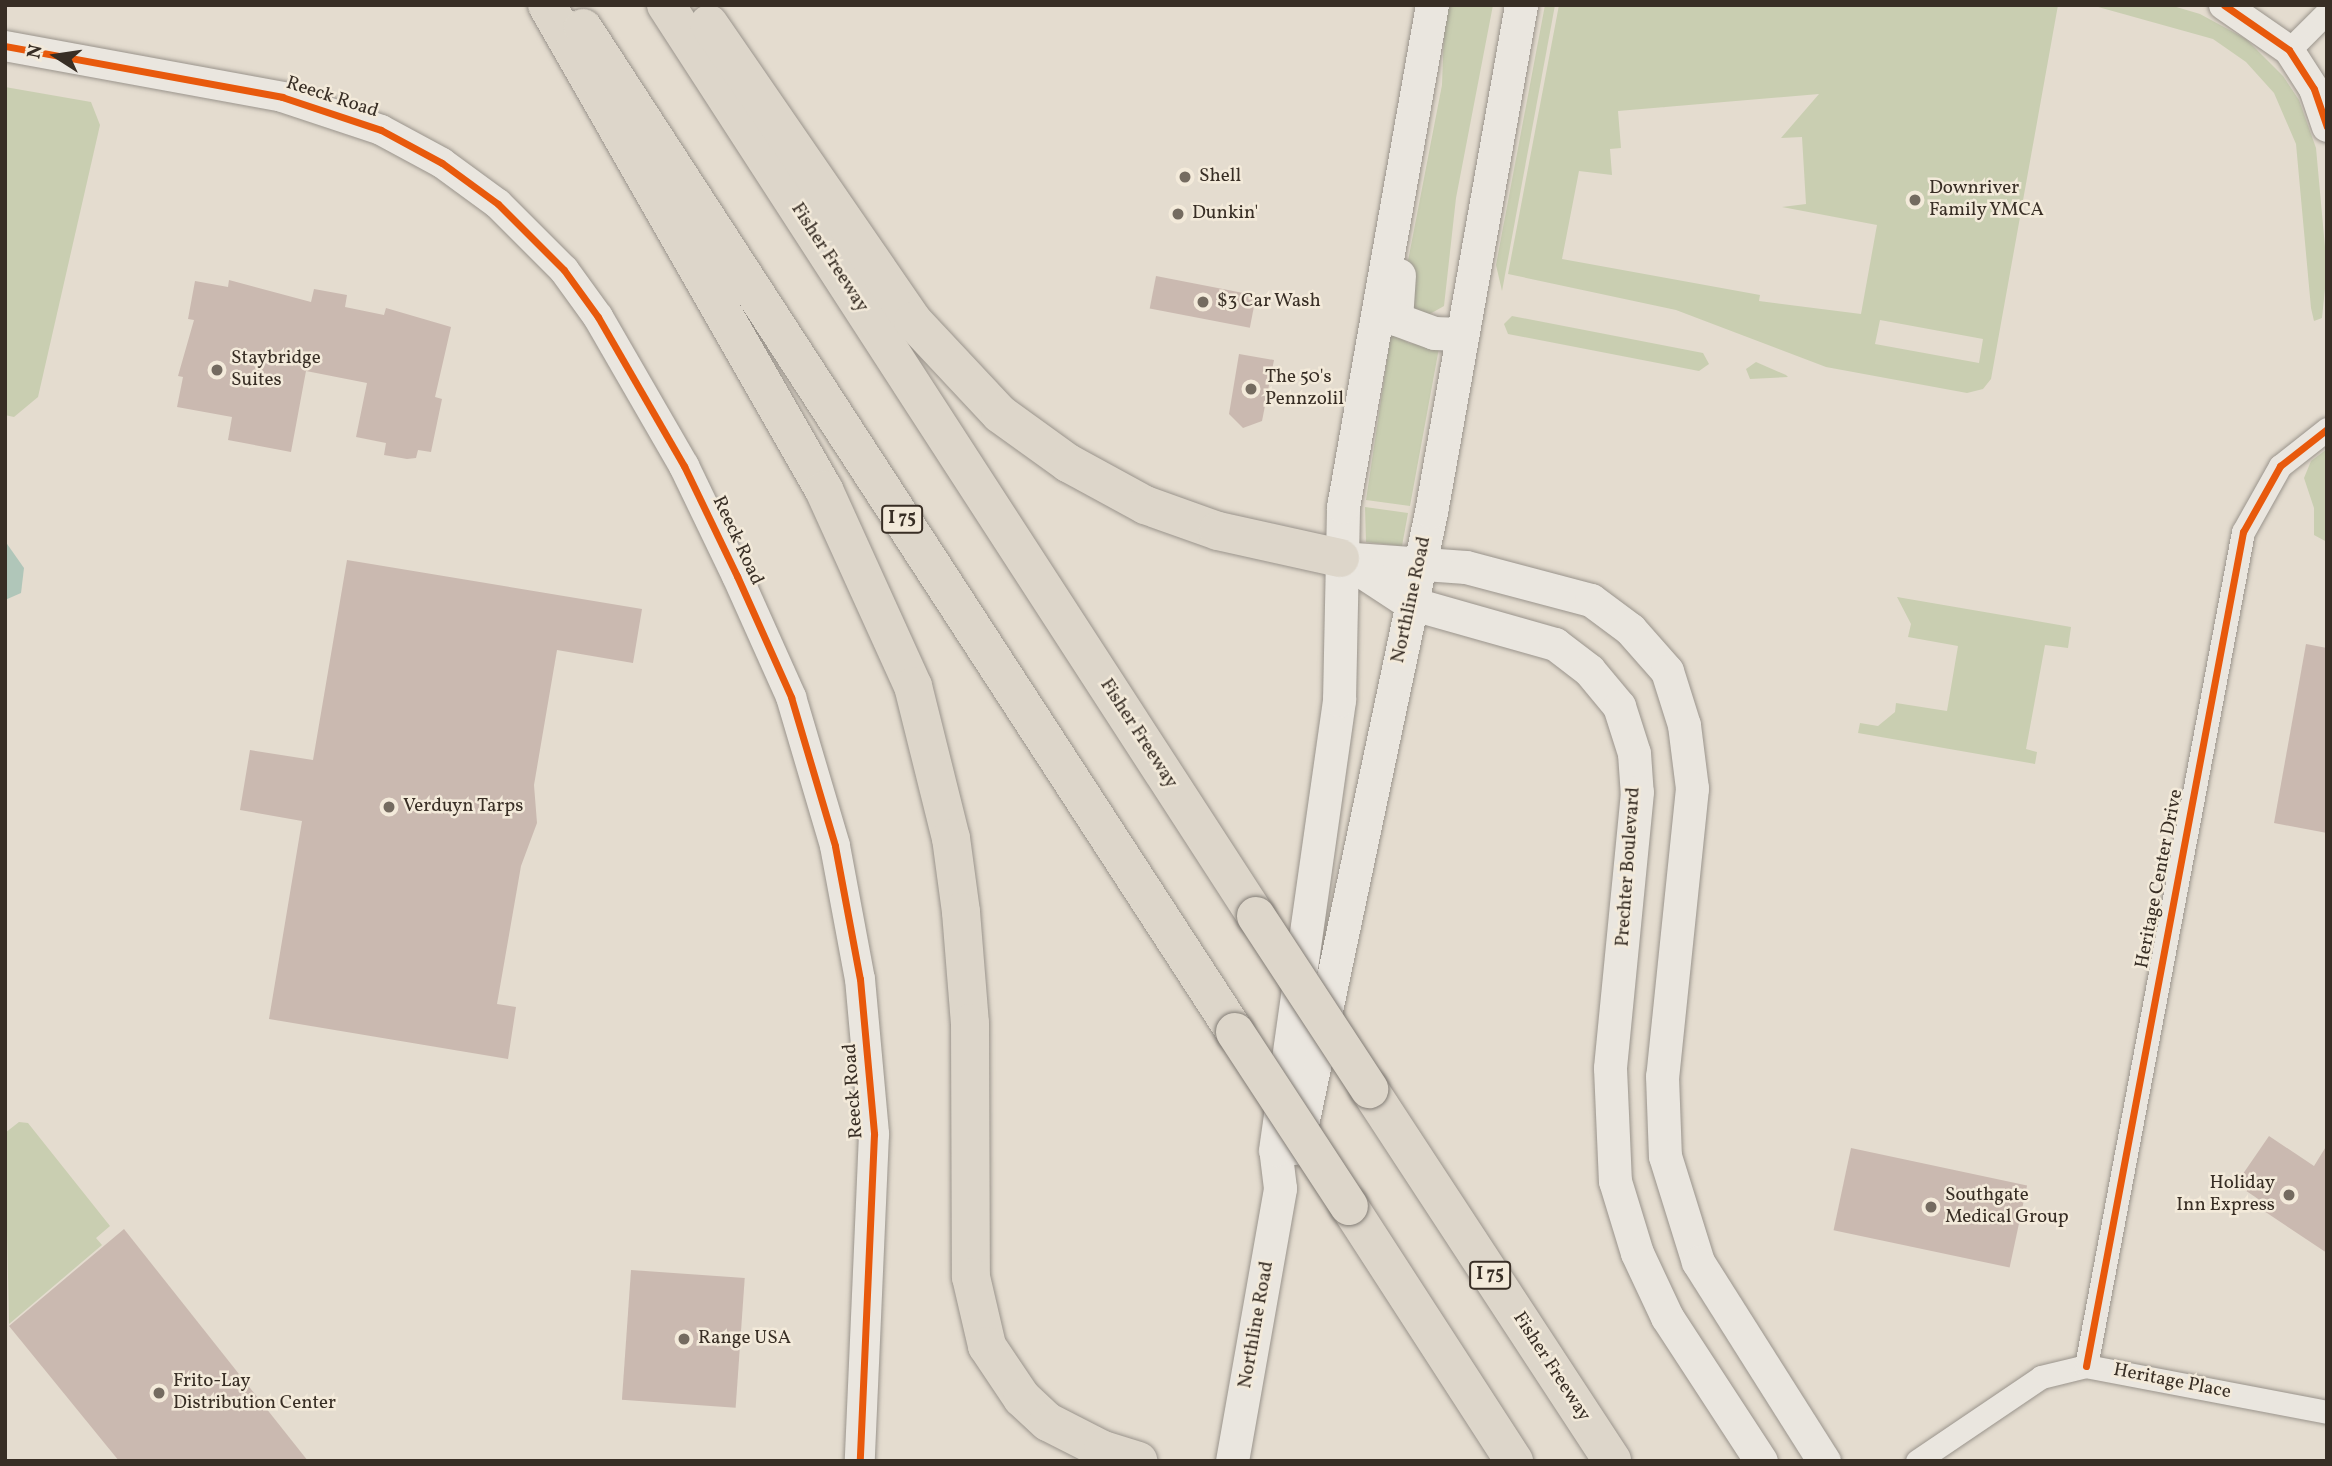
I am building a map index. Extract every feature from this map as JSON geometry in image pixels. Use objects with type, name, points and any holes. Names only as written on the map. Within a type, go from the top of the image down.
[{"type":"highway","points":[[547,5],[824,490],[913,686],[945,811],[961,912],[970,1023],[971,1277],[986,1346],[1022,1398],[1048,1422],[1138,1461]]},
{"type":"highway","name":"I 75","points":[[569,5],[1514,1461]]},
{"type":"highway","name":"Fisher Freeway","points":[[666,5],[1612,1461]]},
{"type":"highway","points":[[693,5],[913,321],[1000,414],[1068,463],[1145,505],[1218,531],[1340,558]]},
{"type":"main road","name":"Northline Road","points":[[1233,1461],[1280,1188],[1275,1150],[1339,700],[1340,558],[1350,461],[1432,5]]},
{"type":"main road","points":[[1472,272],[1465,191],[1500,5]]},
{"type":"main road","name":"Northline Road","points":[[1280,1188],[1294,1163],[1419,564],[1521,5]]},
{"type":"main road","points":[[1423,49],[1432,92],[1396,319],[1434,333],[1462,334]]},
{"type":"main road","points":[[1340,558],[1466,567],[1591,600],[1630,629],[1667,671],[1684,725],[1692,788],[1661,1111],[1665,1156],[1685,1232],[1720,1300],[1824,1461]]},
{"type":"main road","name":"Prechter Boulevard","points":[[1340,558],[1410,603],[1555,644],[1590,670],[1619,706],[1634,753],[1637,792],[1609,1111],[1615,1181],[1637,1253],[1667,1317],[1761,1461]]},
{"type":"main road","points":[[1629,890],[1642,906],[1653,908],[1681,894]]},
{"type":"main road","points":[[1637,1253],[1644,1234],[1653,1229],[1685,1232]]},
{"type":"street","points":[[2224,5],[2289,50],[2314,89],[2327,127]]},
{"type":"street","points":[[2289,50],[2327,12]]},
{"type":"street","name":"Reeck Road","points":[[5,46],[282,97],[381,130],[442,163],[498,204],[564,270],[598,317],[684,466],[737,576],[791,697],[835,846],[860,979],[874,1133],[860,1461]]},
{"type":"street","name":"Heritage Center Drive","points":[[2086,1366],[2243,532],[2280,466],[2327,429]]},
{"type":"street","name":"Heritage Place","points":[[1917,1461],[2041,1377],[2086,1366],[2327,1412]]},
{"type":"shaded area","points":[[1445,5],[1493,5],[1456,198],[1444,306],[1428,315],[1414,311],[1402,292],[1442,85]]},
{"type":"shaded area","points":[[1545,5],[1555,5],[1502,291],[1496,265]]},
{"type":"shaded area","name":"Downriver Family YMCA","points":[[1559,5],[2058,5],[1991,379],[1983,389],[1967,393],[1826,367],[1676,310],[1508,274]],"holes":[[[1819,94],[1781,138],[1802,137],[1806,204],[1782,207],[1877,225],[1861,314],[1759,301],[1760,295],[1562,259],[1579,171],[1612,175],[1610,149],[1621,148],[1618,111]],[[1880,320],[1983,339],[1979,363],[1875,344]]]},
{"type":"shaded area","points":[[2091,5],[2173,6],[2200,14],[2246,39],[2283,76],[2299,100],[2316,148],[2327,269],[2322,318],[2314,321],[2311,308],[2296,144],[2274,93],[2246,62],[2213,39]]},
{"type":"shaded area","points":[[5,87],[91,102],[100,125],[38,397],[14,417],[5,415]]},
{"type":"shaded area","points":[[1512,316],[1703,353],[1709,364],[1699,371],[1508,334],[1504,324]]},
{"type":"shaded area","points":[[1391,333],[1409,343],[1439,348],[1410,506],[1366,500]]},
{"type":"shaded area","points":[[1756,362],[1788,377],[1750,379],[1746,369]]},
{"type":"shaded area","points":[[2327,449],[2327,542],[2314,535],[2314,508],[2304,478],[2311,461]]},
{"type":"shaded area","points":[[1365,507],[1408,513],[1402,546],[1366,542]]},
{"type":"shaded area","points":[[5,541],[24,568],[21,593],[5,600]]},
{"type":"shaded area","points":[[1897,597],[2071,627],[2068,648],[2045,645],[2026,749],[2037,752],[2035,764],[1858,733],[1860,723],[1878,726],[1895,712],[1896,703],[1947,711],[1958,646],[1908,637],[1911,624]]},
{"type":"shaded area","points":[[19,1122],[28,1123],[110,1226],[96,1238],[102,1245],[9,1324],[5,1133]]},
{"type":"building","name":"$3 Car Wash","points":[[1156,276],[1256,295],[1250,328],[1150,308]]},
{"type":"building","name":"Staybridge Suites","points":[[229,280],[311,302],[314,289],[347,295],[345,307],[384,315],[386,308],[451,327],[435,397],[442,399],[431,452],[418,450],[416,458],[407,459],[384,455],[386,443],[356,437],[367,383],[306,371],[291,452],[228,440],[232,417],[177,407],[183,377],[178,376],[194,320],[188,319],[195,281],[228,287]]},
{"type":"building","name":"The 50's Pennzolil","points":[[1239,354],[1274,360],[1262,421],[1243,428],[1229,414]]},
{"type":"building","name":"Verduyn Tarps","points":[[347,560],[642,609],[633,663],[557,650],[534,785],[537,823],[521,866],[497,1004],[516,1007],[508,1059],[269,1019],[302,821],[240,810],[250,750],[313,760]]},
{"type":"building","points":[[2306,644],[2327,648],[2327,833],[2274,823]]},
{"type":"building","name":"Holiday Inn Express","points":[[2269,1136],[2314,1166],[2327,1145],[2327,1253],[2264,1211],[2267,1205],[2236,1184]]},
{"type":"building","name":"Southgate Medical Group","points":[[1851,1148],[2027,1185],[2010,1268],[1834,1230]]},
{"type":"building","name":"Frito-Lay Distribution Center","points":[[124,1229],[308,1461],[119,1461],[9,1326]]},
{"type":"building","name":"Range USA","points":[[631,1270],[745,1278],[736,1408],[622,1400]]},
{"type":"cycle path","points":[[2224,5],[2289,50],[2314,89],[2327,127]]},
{"type":"cycle path","points":[[5,46],[282,97],[381,130],[442,163],[498,204],[564,270],[598,317],[684,466],[737,576],[791,697],[835,846],[860,979],[874,1134],[860,1461]]},
{"type":"cycle path","points":[[2086,1366],[2243,532],[2280,466],[2327,429]]},
{"type":"place","name":"Shell","points":[[1185,177]]},
{"type":"place","name":"Downriver Family YMCA","points":[[1915,200]]},
{"type":"place","name":"Dunkin'","points":[[1178,214]]},
{"type":"place","name":"$3 Car Wash","points":[[1203,302]]},
{"type":"place","name":"Staybridge Suites","points":[[217,370]]},
{"type":"place","name":"The 50's Pennzolil","points":[[1251,389]]},
{"type":"place","name":"Verduyn Tarps","points":[[389,807]]},
{"type":"place","name":"Holiday Inn Express","points":[[2289,1195]]},
{"type":"place","name":"Southgate Medical Group","points":[[1931,1207]]},
{"type":"place","name":"Range USA","points":[[684,1339]]},
{"type":"place","name":"Frito-Lay Distribution Center","points":[[159,1393]]}]
